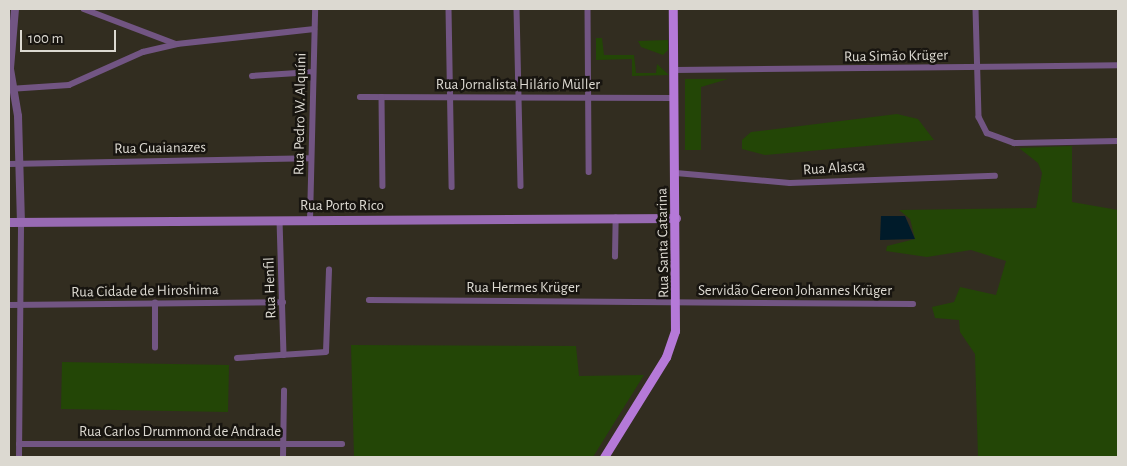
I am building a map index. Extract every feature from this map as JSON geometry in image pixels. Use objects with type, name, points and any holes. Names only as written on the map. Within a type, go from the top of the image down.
[{"type":"main road","name":"Rua Santa Catarina","points":[[604,457],[670,348],[677,302],[673,9]]},
{"type":"main road","name":"Rua Porto Rico","points":[[9,222],[676,218]]},
{"type":"street","points":[[15,9],[11,89],[20,163],[22,222],[19,457]]},
{"type":"street","points":[[84,9],[177,44]]},
{"type":"street","name":"Rua Pedro W. Alquíni","points":[[310,220],[315,9]]},
{"type":"street","points":[[449,9],[452,187]]},
{"type":"street","points":[[517,9],[521,186]]},
{"type":"street","points":[[588,9],[589,172]]},
{"type":"street","points":[[976,9],[980,124],[992,137],[1023,144],[1118,141]]},
{"type":"street","points":[[11,89],[69,85],[144,52],[177,44],[314,29]]},
{"type":"street","name":"Rua Simão Krüger","points":[[675,70],[1118,65]]},
{"type":"street","points":[[252,76],[313,72]]},
{"type":"street","name":"Rua Jornalista Hilário Müller","points":[[360,98],[675,98]]},
{"type":"street","points":[[382,98],[383,186]]},
{"type":"street","name":"Rua Guaianazes","points":[[9,164],[311,158]]},
{"type":"street","name":"Rua Alasca","points":[[676,173],[790,183],[995,176]]},
{"type":"street","points":[[616,218],[616,257]]},
{"type":"street","name":"Rua Henfil","points":[[280,220],[284,355]]},
{"type":"street","points":[[237,358],[326,352],[329,270]]},
{"type":"street","name":"Rua Hermes Krüger","points":[[369,300],[677,302]]},
{"type":"street","name":"Rua Cidade de Hiroshima","points":[[9,305],[282,302]]},
{"type":"street","name":"Servidão Gereon Johannes Krüger","points":[[677,302],[913,304]]},
{"type":"street","points":[[155,303],[155,348]]},
{"type":"street","points":[[283,457],[284,391]]},
{"type":"street","name":"Rua Carlos Drummond de Andrade","points":[[19,444],[342,444]]},
{"type":"green space","points":[[596,38],[602,38],[604,55],[634,55],[636,73],[656,73],[657,64],[669,75],[632,76],[632,59],[596,60]]},
{"type":"green space","points":[[668,40],[668,50],[663,55],[641,47],[638,41]]},
{"type":"green space","points":[[685,79],[728,79],[701,87],[701,150],[685,150]]},
{"type":"green space","points":[[897,114],[918,119],[934,140],[765,155],[742,149],[742,140],[751,132]]},
{"type":"green space","points":[[1072,146],[1072,202],[1118,210],[1118,457],[978,457],[975,354],[960,332],[959,320],[935,318],[932,307],[954,302],[960,287],[996,295],[1006,261],[971,250],[927,257],[886,251],[887,246],[915,239],[910,219],[899,210],[1036,208],[1042,173],[1038,163],[1019,148]]},
{"type":"green space","points":[[351,345],[576,346],[579,376],[644,375],[593,457],[354,457]]},
{"type":"green space","points":[[62,362],[229,365],[228,412],[61,409]]},
{"type":"water","points":[[881,216],[905,216],[915,239],[880,240]]}]
